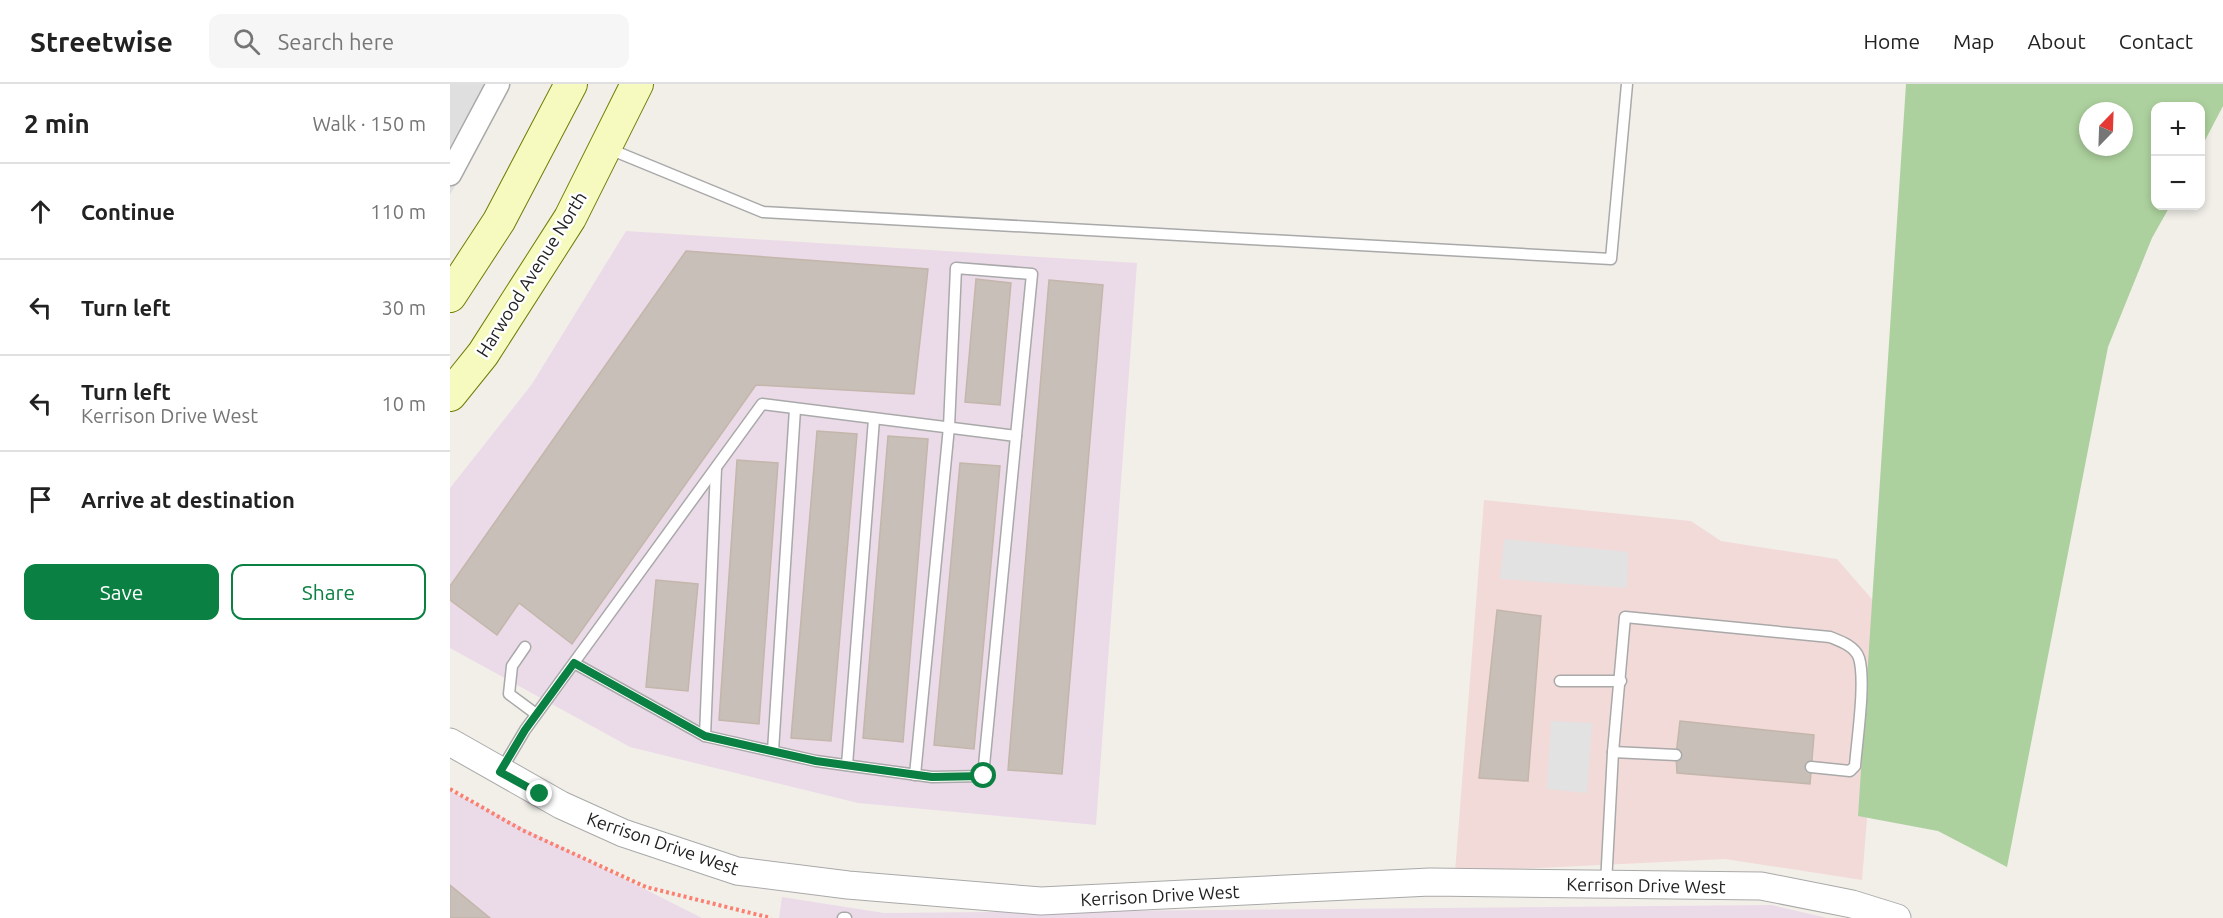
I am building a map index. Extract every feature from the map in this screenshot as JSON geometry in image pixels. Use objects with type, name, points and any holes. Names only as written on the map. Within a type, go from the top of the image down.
[{"type":"main road","points":[[450,296],[499,221],[570,84]]},
{"type":"main road","name":"Harwood Avenue North","points":[[450,395],[483,354],[570,218],[637,84]]},
{"type":"street","points":[[450,174],[498,84]]},
{"type":"street","name":"Kerrison Drive West","points":[[450,742],[561,805],[623,833],[737,872],[848,885],[1041,901],[1430,882],[1761,886],[1852,904],[1897,918]]},
{"type":"lane","points":[[606,147],[763,212],[1611,260],[1627,84]]},
{"type":"lane","points":[[574,663],[705,736],[847,765],[915,775],[984,776],[1032,274],[956,268],[949,427],[915,775]]},
{"type":"lane","points":[[500,772],[536,714],[762,404],[1016,436]]},
{"type":"lane","points":[[773,751],[795,409]]},
{"type":"lane","points":[[847,765],[874,418]]},
{"type":"lane","points":[[705,736],[716,467]]},
{"type":"lane","points":[[1606,884],[1613,752],[1625,617],[1830,637],[1848,644],[1859,657],[1861,696],[1855,766],[1850,771],[1811,767]]},
{"type":"lane","points":[[525,647],[512,666],[509,694],[536,714]]},
{"type":"lane","points":[[1560,681],[1621,681]]},
{"type":"lane","points":[[1613,752],[1676,755]]},
{"type":"path","points":[[450,789],[522,830],[646,887],[771,918]]},
{"type":"shaded area","points":[[450,84],[511,84],[450,195]]},
{"type":"shaded area","points":[[626,231],[1137,263],[1096,825],[858,803],[630,747],[450,648],[450,488],[532,384]]},
{"type":"shaded area","points":[[1484,500],[1691,521],[1721,541],[1837,559],[1884,613],[1862,880],[1725,859],[1455,872]]},
{"type":"shaded area","points":[[1504,539],[1628,552],[1627,588],[1500,579]]},
{"type":"shaded area","points":[[1551,721],[1592,723],[1587,793],[1547,789]]},
{"type":"shaded area","points":[[450,791],[702,918],[450,918]]},
{"type":"shaded area","points":[[782,897],[884,913],[1772,905],[1827,918],[779,918]]},
{"type":"green space","points":[[1906,84],[2223,84],[2223,106],[2205,140],[2205,102],[2151,102],[2151,210],[2168,210],[2152,238],[2108,347],[2007,867],[1938,831],[1858,816]]},
{"type":"building","points":[[686,251],[928,269],[914,394],[756,385],[572,644],[519,603],[497,635],[450,600],[450,586]]},
{"type":"building","points":[[976,279],[1011,283],[1000,405],[965,402]]},
{"type":"building","points":[[1049,280],[1103,285],[1062,774],[1008,770]]},
{"type":"building","points":[[817,431],[857,434],[831,741],[791,738]]},
{"type":"building","points":[[888,436],[928,439],[903,742],[863,738]]},
{"type":"building","points":[[737,460],[778,463],[759,724],[719,720]]},
{"type":"building","points":[[960,463],[1000,466],[974,749],[934,745]]},
{"type":"building","points":[[656,580],[698,584],[688,691],[646,687]]},
{"type":"building","points":[[1497,610],[1541,616],[1528,781],[1479,778]]},
{"type":"building","points":[[1680,721],[1814,735],[1810,784],[1677,773],[1676,755]]},
{"type":"building","points":[[450,885],[490,918],[450,918]]},
{"type":"route","points":[[540,794],[500,772],[525,730],[574,663],[705,736],[816,761],[932,777],[984,776]]}]
